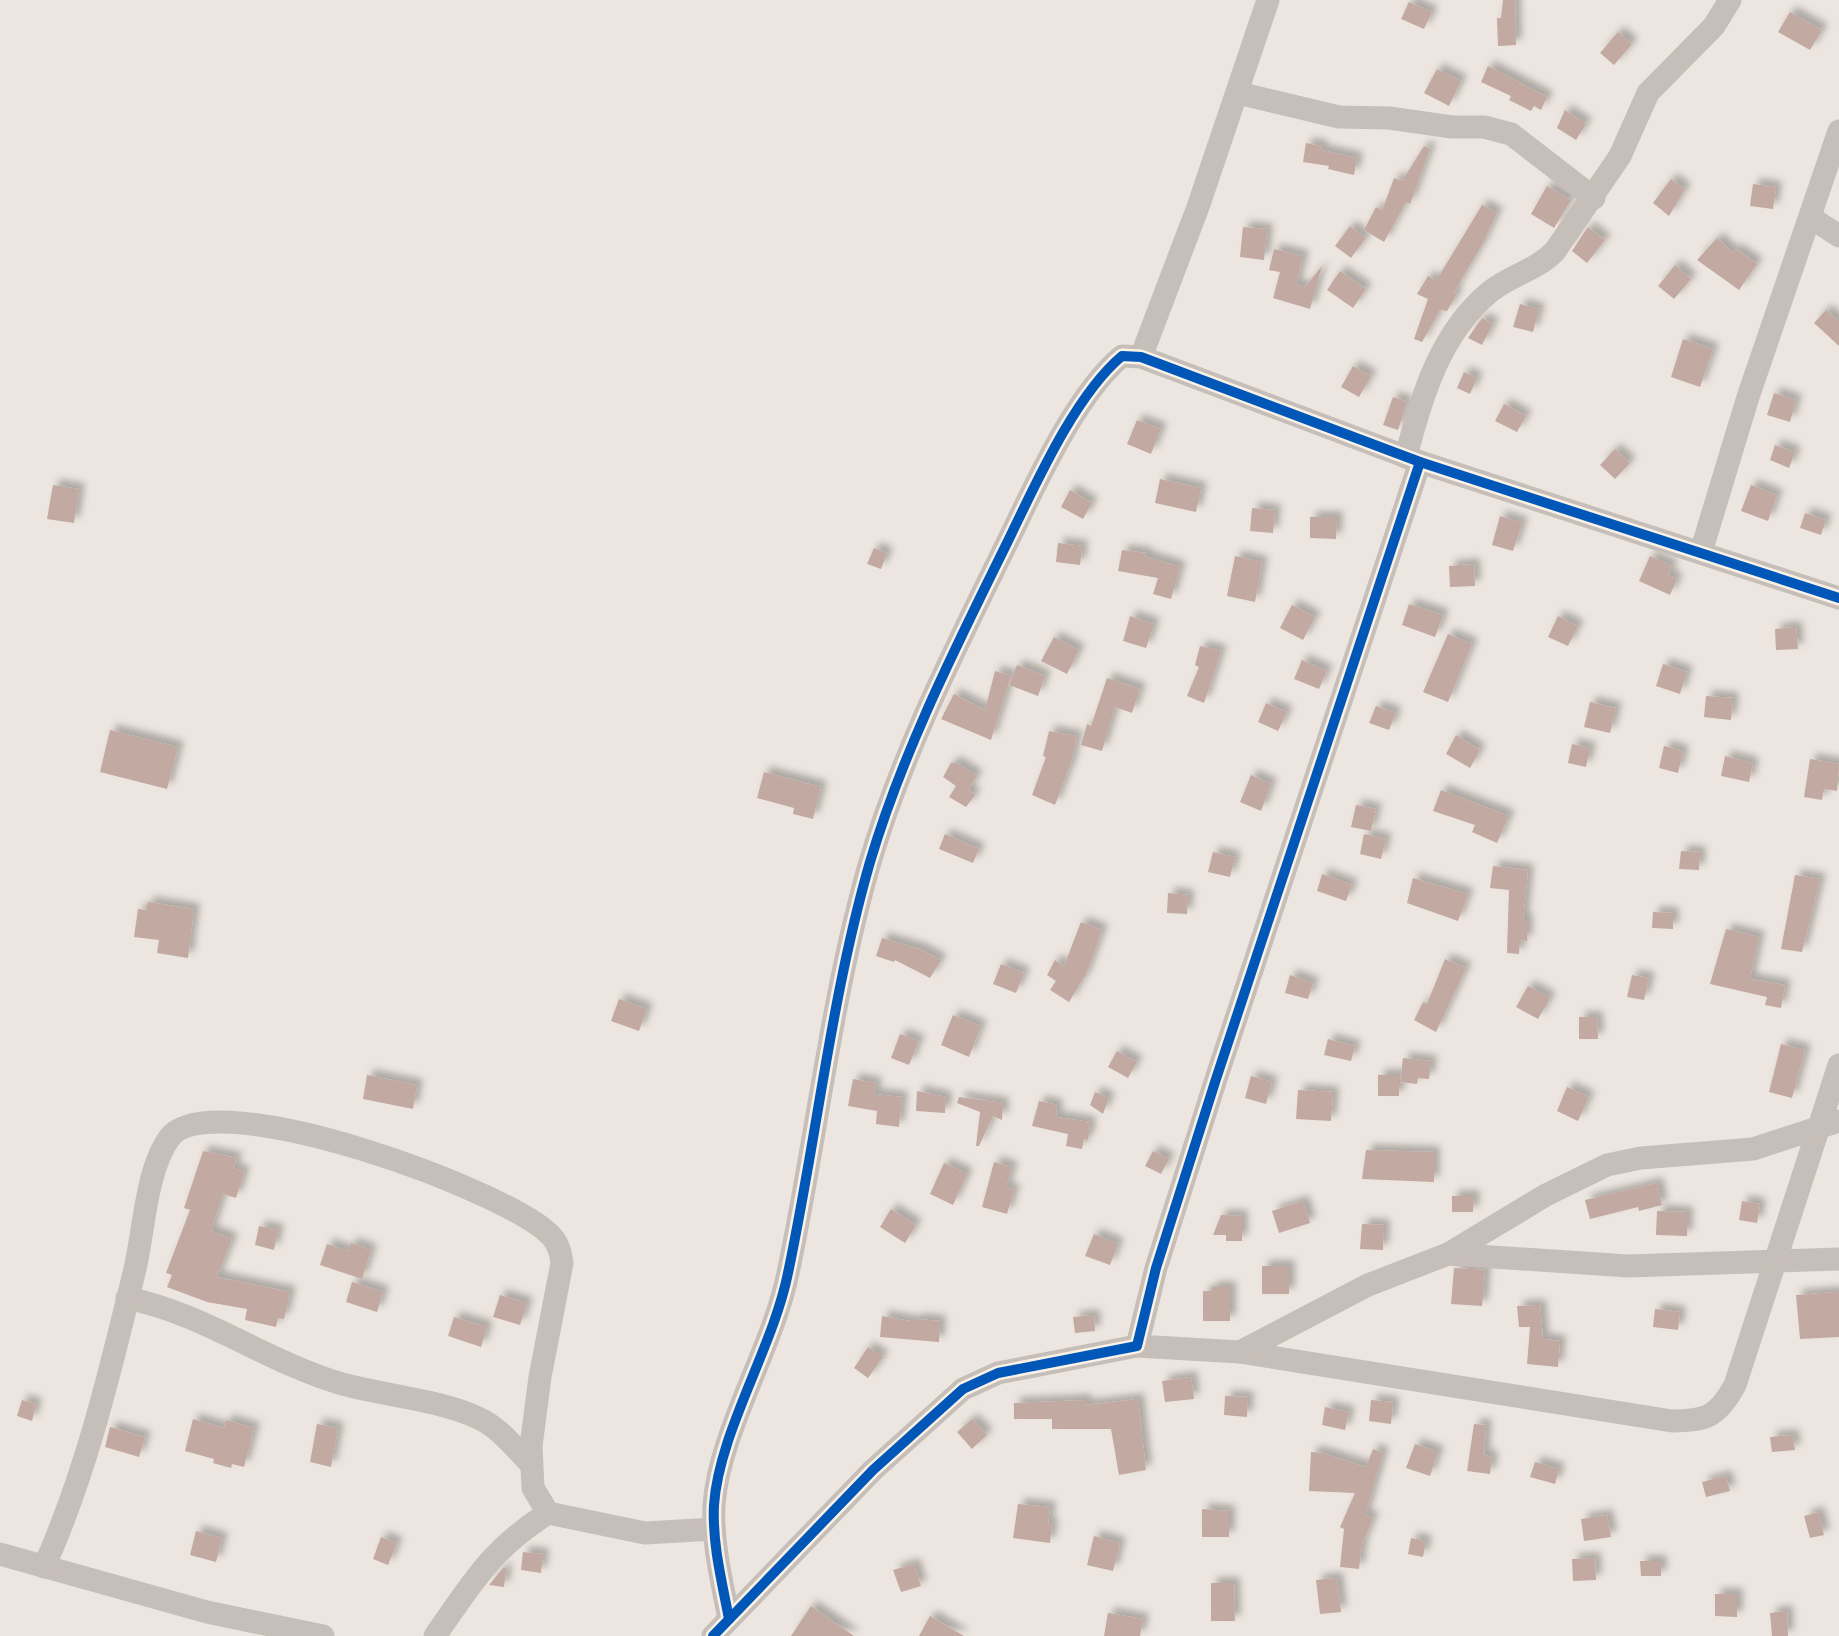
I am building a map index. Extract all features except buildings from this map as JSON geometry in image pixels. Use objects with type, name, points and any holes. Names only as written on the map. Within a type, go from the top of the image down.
[{"type":"street","points":[[1141,357],[1238,93],[1268,0]]},
{"type":"street","points":[[1138,1346],[1156,1268],[1413,459],[1425,387],[1466,318],[1492,291],[1549,258],[1594,198],[1620,156],[1648,93],[1714,26],[1730,0]]},
{"type":"street","points":[[1238,93],[1339,117],[1389,118],[1503,130],[1594,198]]},
{"type":"street","points":[[1701,552],[1748,397],[1839,131]]},
{"type":"street","points":[[1810,217],[1839,236]]},
{"type":"street","points":[[729,1619],[714,1529],[714,1503],[720,1473],[788,1278],[843,970],[870,863],[893,791],[941,680],[1067,429],[1105,370],[1122,356],[1141,357],[1413,459],[1839,598]]},
{"type":"street","points":[[713,1636],[873,1470],[963,1389],[998,1373],[1138,1346],[1240,1352],[1672,1421],[1709,1417],[1724,1405],[1735,1385],[1777,1262],[1829,1124],[1839,1065]]},
{"type":"street","points":[[44,1567],[86,1463],[158,1161],[168,1139],[187,1125],[220,1120],[255,1123],[307,1134],[398,1162],[499,1204],[537,1224],[553,1238],[561,1251],[562,1263],[540,1377],[530,1463],[533,1488],[548,1513]]},
{"type":"street","points":[[1240,1352],[1368,1285],[1448,1254],[1546,1195],[1607,1165],[1641,1158],[1753,1149],[1829,1124]]},
{"type":"street","points":[[1448,1254],[1583,1265],[1839,1259]]},
{"type":"street","points":[[127,1298],[152,1303],[300,1369],[340,1383],[476,1416],[500,1433],[530,1463]]},
{"type":"street","points":[[435,1636],[482,1568],[517,1535],[548,1513],[645,1533],[714,1529]]},
{"type":"street","points":[[0,1554],[207,1612],[323,1636]]},
{"type":"cycle path","points":[[729,1619],[715,1534],[714,1505],[718,1477],[736,1419],[781,1302],[845,964],[870,862],[914,740],[1029,497],[1072,418],[1104,373],[1122,356],[1141,357],[1420,462],[1839,598]]},
{"type":"cycle path","points":[[713,1636],[873,1470],[963,1389],[998,1373],[1137,1346],[1156,1268],[1216,1079],[1420,462]]}]
